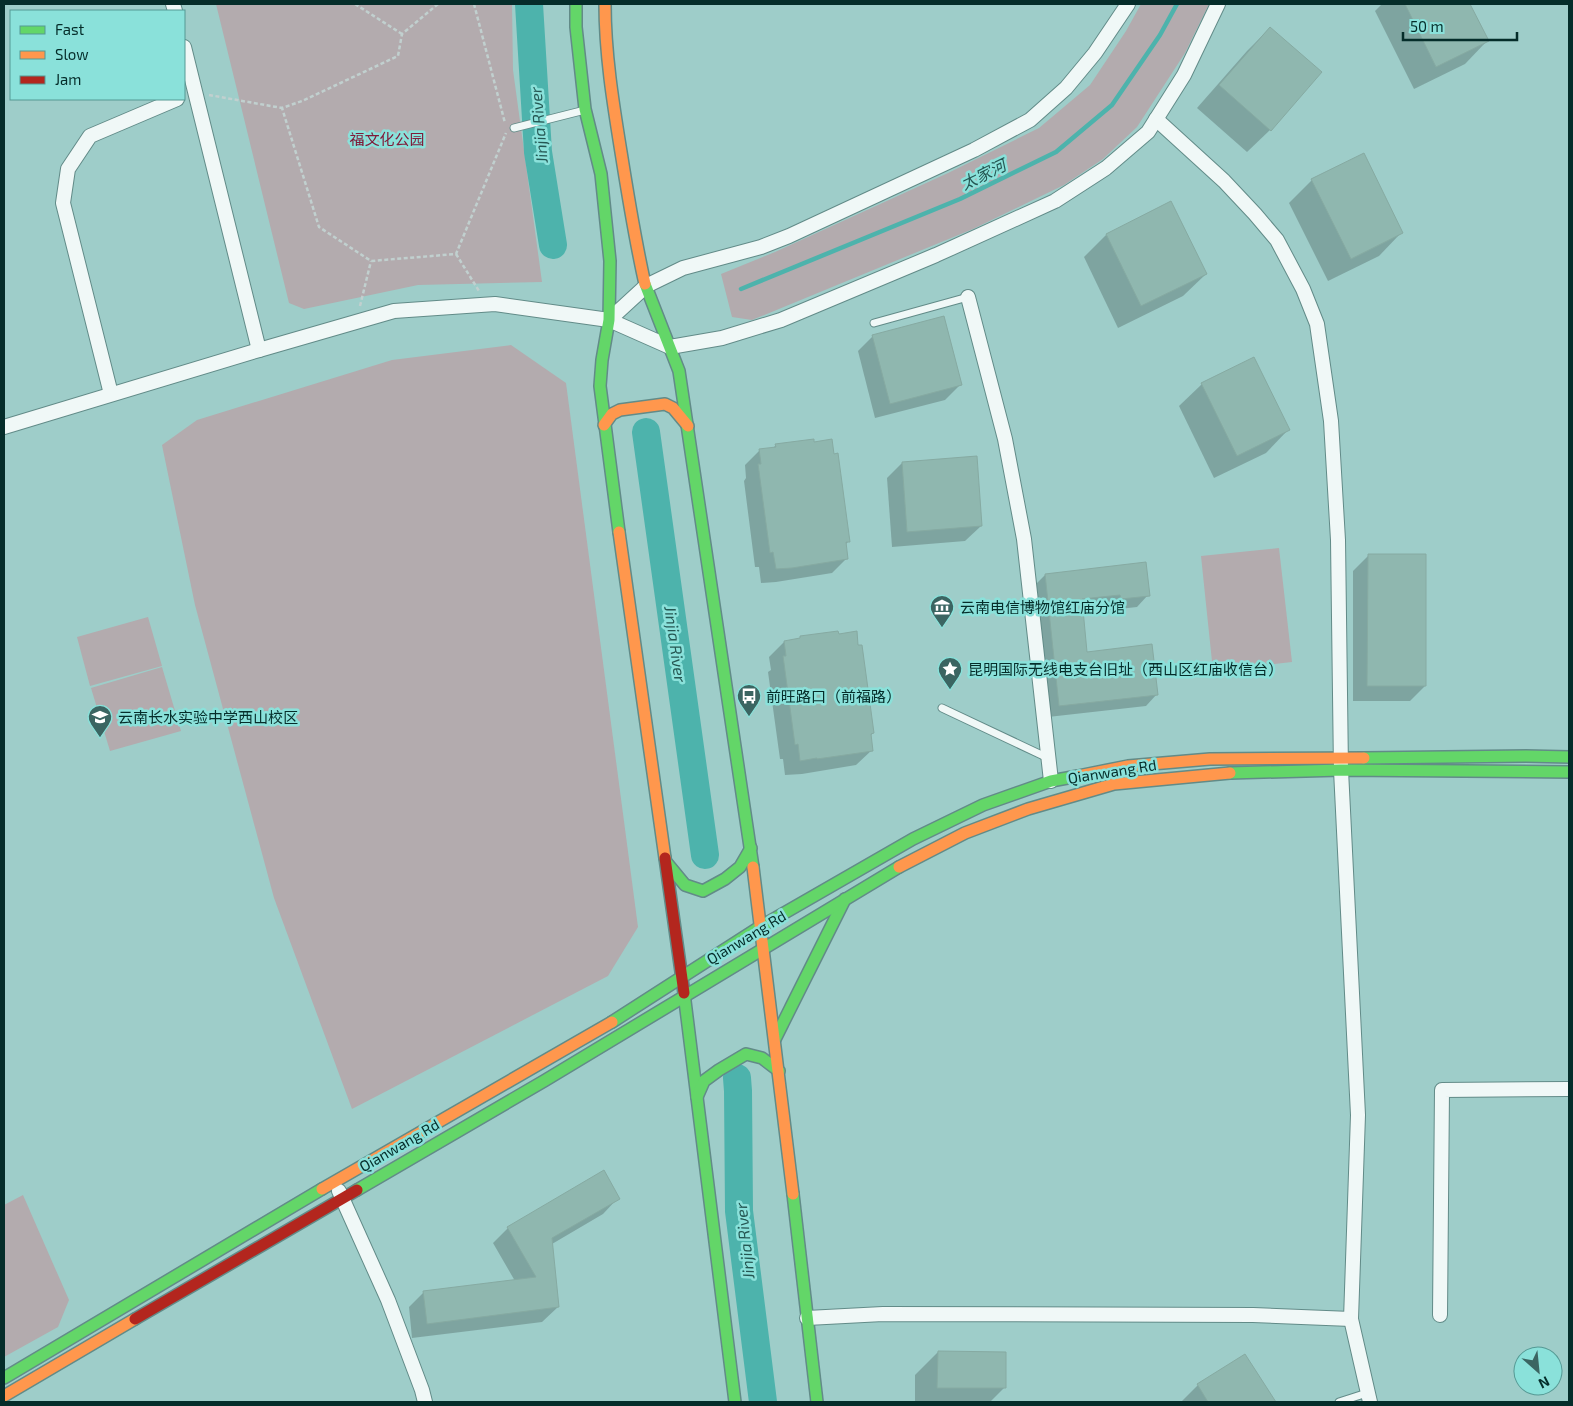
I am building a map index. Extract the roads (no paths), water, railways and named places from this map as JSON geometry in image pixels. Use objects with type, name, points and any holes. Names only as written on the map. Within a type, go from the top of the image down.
[{"type":"street","points":[[576,4],[576,27],[585,110],[601,174],[610,262],[609,320],[602,360],[600,386],[604,425],[666,862],[736,1402]]},
{"type":"street","points":[[605,4],[605,29],[615,117],[634,239],[646,286],[679,371],[688,426],[751,848],[817,1402]]},
{"type":"street","points":[[609,320],[646,286],[683,268],[761,247],[789,236],[974,150],[1030,120],[1066,88],[1095,53],[1128,4]]},
{"type":"street","points":[[4,427],[394,311],[495,304],[609,320],[670,346],[722,338],[781,320],[936,255],[1046,205],[1106,168],[1148,132],[1184,74],[1218,4]]},
{"type":"street","points":[[185,56],[189,94],[259,350]]},
{"type":"street","points":[[111,394],[63,203],[68,169],[90,136],[175,100]]},
{"type":"street","points":[[1156,119],[1224,181],[1277,240],[1303,289],[1317,324],[1331,421],[1338,540],[1341,764],[1358,1115],[1352,1318],[1369,1398]]},
{"type":"street","points":[[968,297],[1005,439],[1024,539],[1051,781]]},
{"type":"street","points":[[604,425],[612,414],[620,410],[665,404],[673,408],[688,426]]},
{"type":"street","name":"Qianwang Rd","points":[[4,1396],[544,1081],[901,866],[965,833],[1028,809],[1114,784],[1341,764],[1569,757]]},
{"type":"street","name":"Qianwang Rd","points":[[4,1378],[335,1182],[608,1025],[760,927],[913,839],[982,805],[1051,781],[1128,766],[1210,759],[1569,772]]},
{"type":"street","points":[[666,862],[685,885],[703,891],[725,879],[740,867],[751,848]]},
{"type":"street","points":[[775,1039],[845,899]]},
{"type":"street","points":[[697,1097],[704,1081],[746,1054],[762,1058],[779,1071]]},
{"type":"street","points":[[1440,1315],[1442,1090],[1569,1089]]},
{"type":"street","points":[[335,1182],[388,1300],[425,1402]]},
{"type":"street","points":[[807,1318],[883,1314],[1253,1315],[1352,1318]]},
{"type":"lane","points":[[514,128],[585,110]]},
{"type":"lane","points":[[874,323],[968,297]]},
{"type":"lane","points":[[942,708],[1048,758]]},
{"type":"lane","points":[[1338,1402],[1369,1398]]},
{"type":"waterway","name":"Jinjia River","points":[[529,4],[538,152],[553,245]]},
{"type":"waterway","name":"太家河","points":[[741,289],[960,199],[1056,152],[1112,105],[1160,35],[1177,4]]},
{"type":"waterway","name":"Jinjia River","points":[[646,432],[705,855]]},
{"type":"waterway","name":"Jinjia River","points":[[737,1078],[739,1211],[763,1402]]},
{"type":"place","name":"云南电信博物馆红庙分馆","points":[[942,628]]},
{"type":"place","name":"昆明国际无线电支台旧址（西山区红庙收信台）","points":[[950,690]]},
{"type":"place","name":"前旺路口（前福路）","points":[[749,717]]},
{"type":"place","name":"云南长水实验中学西山校区","points":[[100,738]]},
{"type":"park label","name":"福文化公园","points":[[387,139]]}]
